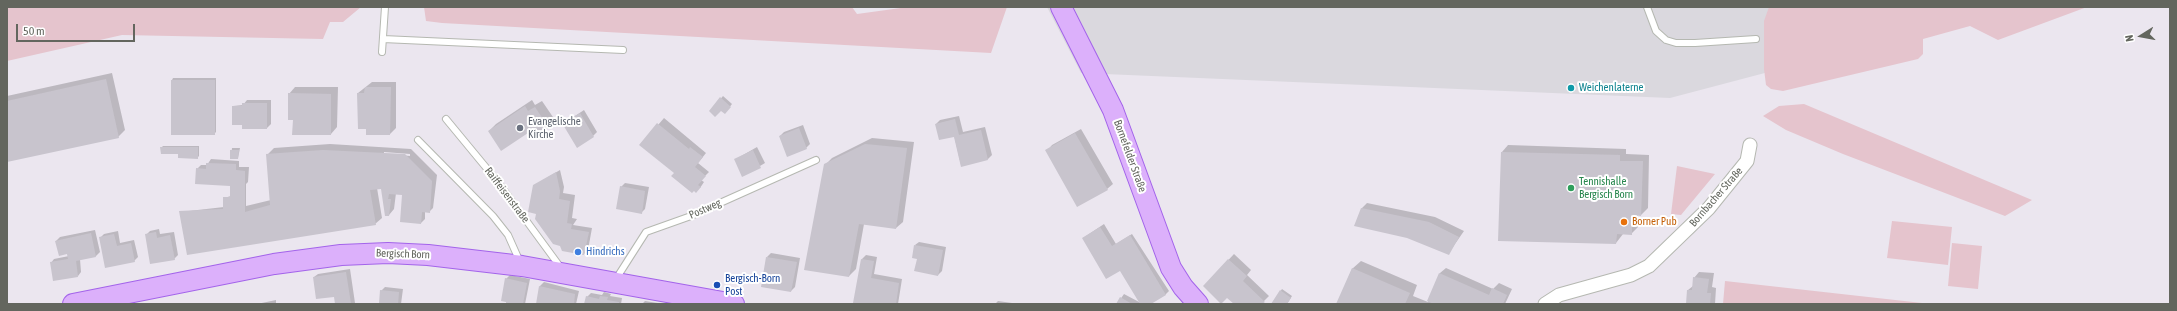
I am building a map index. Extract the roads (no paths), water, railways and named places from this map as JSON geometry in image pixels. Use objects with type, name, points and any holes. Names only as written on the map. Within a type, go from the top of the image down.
[{"type":"main road","name":"Bornefelder Straße","points":[[1061,7],[1113,110],[1171,268],[1187,292],[1198,304]]},
{"type":"main road","name":"Bergisch Born","points":[[72,304],[274,264],[341,255],[404,253],[522,266],[734,304]]},
{"type":"street","name":"Bornbacher Straße","points":[[1545,304],[1559,295],[1641,271],[1659,258],[1709,208],[1747,162],[1750,145]]},
{"type":"lane","points":[[382,52],[386,7]]},
{"type":"lane","points":[[1647,7],[1656,31],[1666,40],[1676,43],[1756,39]]},
{"type":"lane","points":[[383,39],[623,50]]},
{"type":"lane","name":"Raiffeisenstraße","points":[[446,119],[498,182],[565,274]]},
{"type":"lane","points":[[418,140],[493,216],[508,235],[522,266]]},
{"type":"lane","name":"Postweg","points":[[614,282],[646,232],[691,216],[816,160]]},
{"type":"place","name":"Weichenlaterne","points":[[1571,88]]},
{"type":"place","name":"Evangelische Kirche","points":[[520,128]]},
{"type":"place","name":"Tennishalle Bergisch Born","points":[[1571,188]]},
{"type":"place","name":"Borner Pub","points":[[1624,222]]},
{"type":"place","name":"Hindrichs","points":[[578,252]]},
{"type":"place","name":"Bergisch-Born Post","points":[[717,285]]}]
